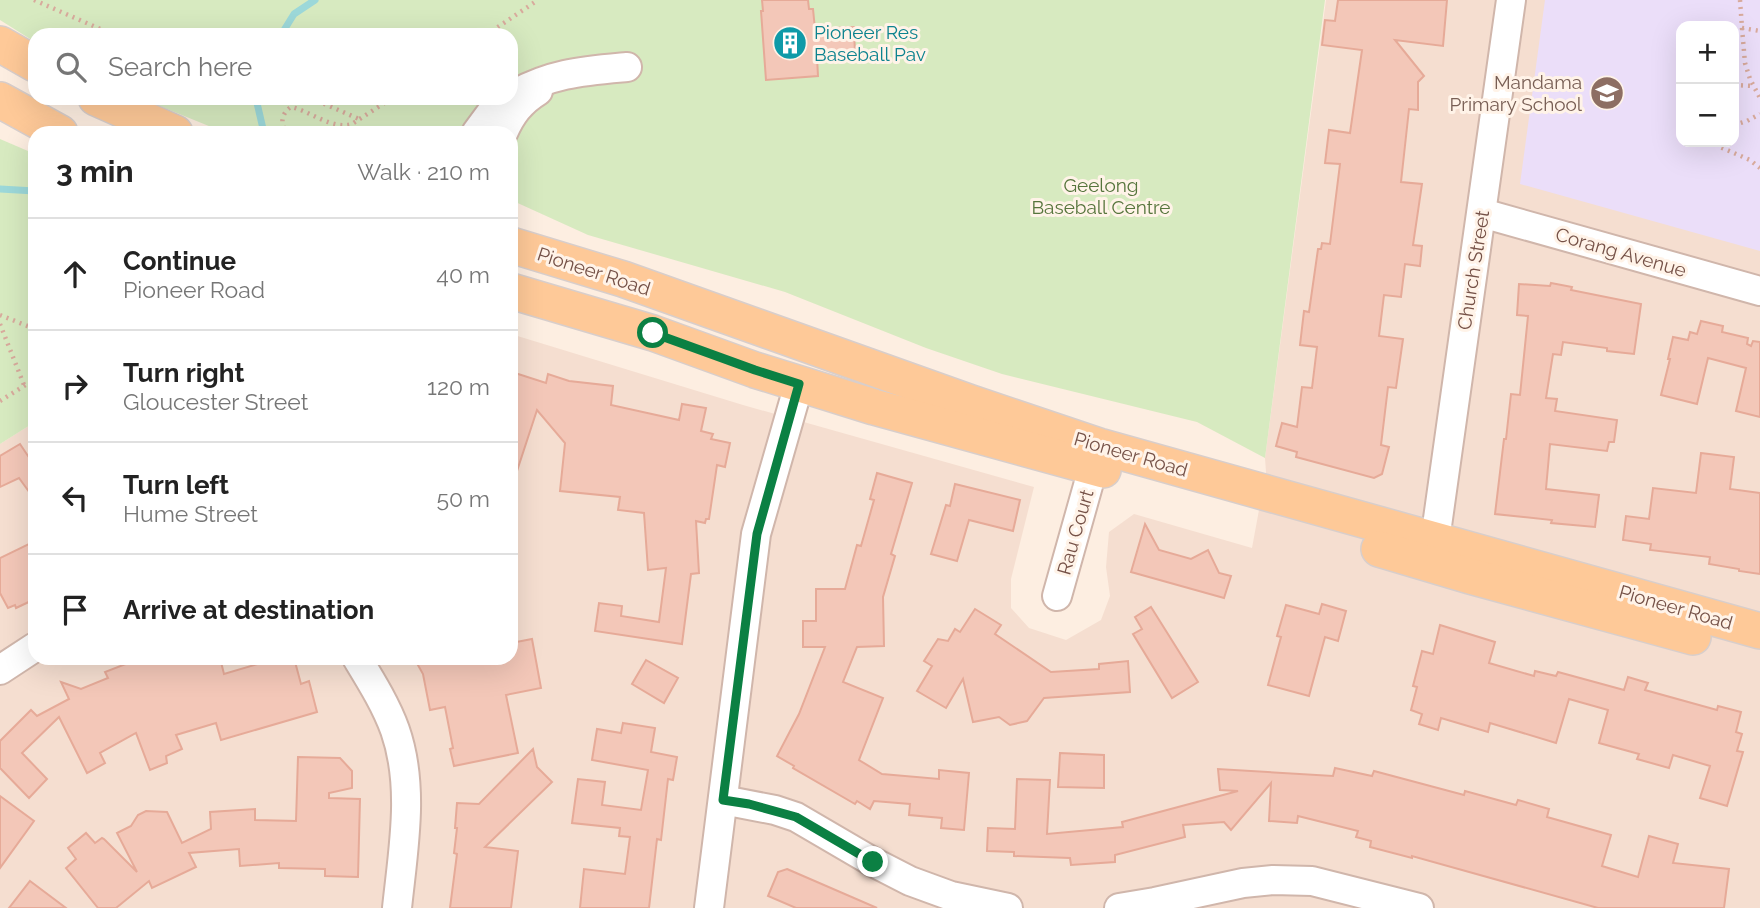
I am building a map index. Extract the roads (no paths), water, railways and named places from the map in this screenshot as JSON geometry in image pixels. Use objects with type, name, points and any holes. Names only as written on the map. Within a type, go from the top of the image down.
[{"type":"main road","points":[[0,44],[28,60]]},
{"type":"main road","points":[[0,100],[47,126]]},
{"type":"main road","points":[[112,105],[159,126]]},
{"type":"main road","name":"Pioneer Road","points":[[518,247],[623,279],[971,403],[1096,457]]},
{"type":"main road","name":"Pioneer Road","points":[[518,293],[653,333],[755,370],[874,407],[1096,457],[1433,552],[1760,656]]},
{"type":"main road","points":[[799,384],[810,347]]},
{"type":"main road","name":"Pioneer Road","points":[[1433,552],[1760,631]]},
{"type":"street","name":"Church Street","points":[[1433,552],[1511,0]]},
{"type":"street","points":[[518,92],[551,77],[627,67]]},
{"type":"street","points":[[506,126],[521,103],[551,83],[574,72]]},
{"type":"street","points":[[481,126],[499,105]]},
{"type":"street","name":"Corang Avenue","points":[[1482,213],[1760,291]]},
{"type":"street","points":[[709,908],[757,534],[799,384]]},
{"type":"street","name":"Rau Court","points":[[1056,596],[1096,457]]},
{"type":"street","points":[[0,670],[28,652]]},
{"type":"street","points":[[361,665],[384,704],[395,730],[403,761],[405,835],[397,908]]},
{"type":"street","points":[[723,800],[796,817],[910,881],[951,895],[1008,908]]},
{"type":"street","points":[[1119,908],[1242,883],[1273,880],[1312,881],[1381,903],[1419,908]]},
{"type":"waterway","points":[[285,28],[294,14],[315,0]]},
{"type":"waterway","points":[[257,105],[262,126]]},
{"type":"waterway","points":[[0,189],[28,191]]},
{"type":"place","name":"Pioneer Res Baseball Pav","points":[[790,43]]},
{"type":"place","name":"Mandama Primary School","points":[[1607,93]]},
{"type":"park label","name":"Geelong Baseball Centre","points":[[1101,196]]}]
